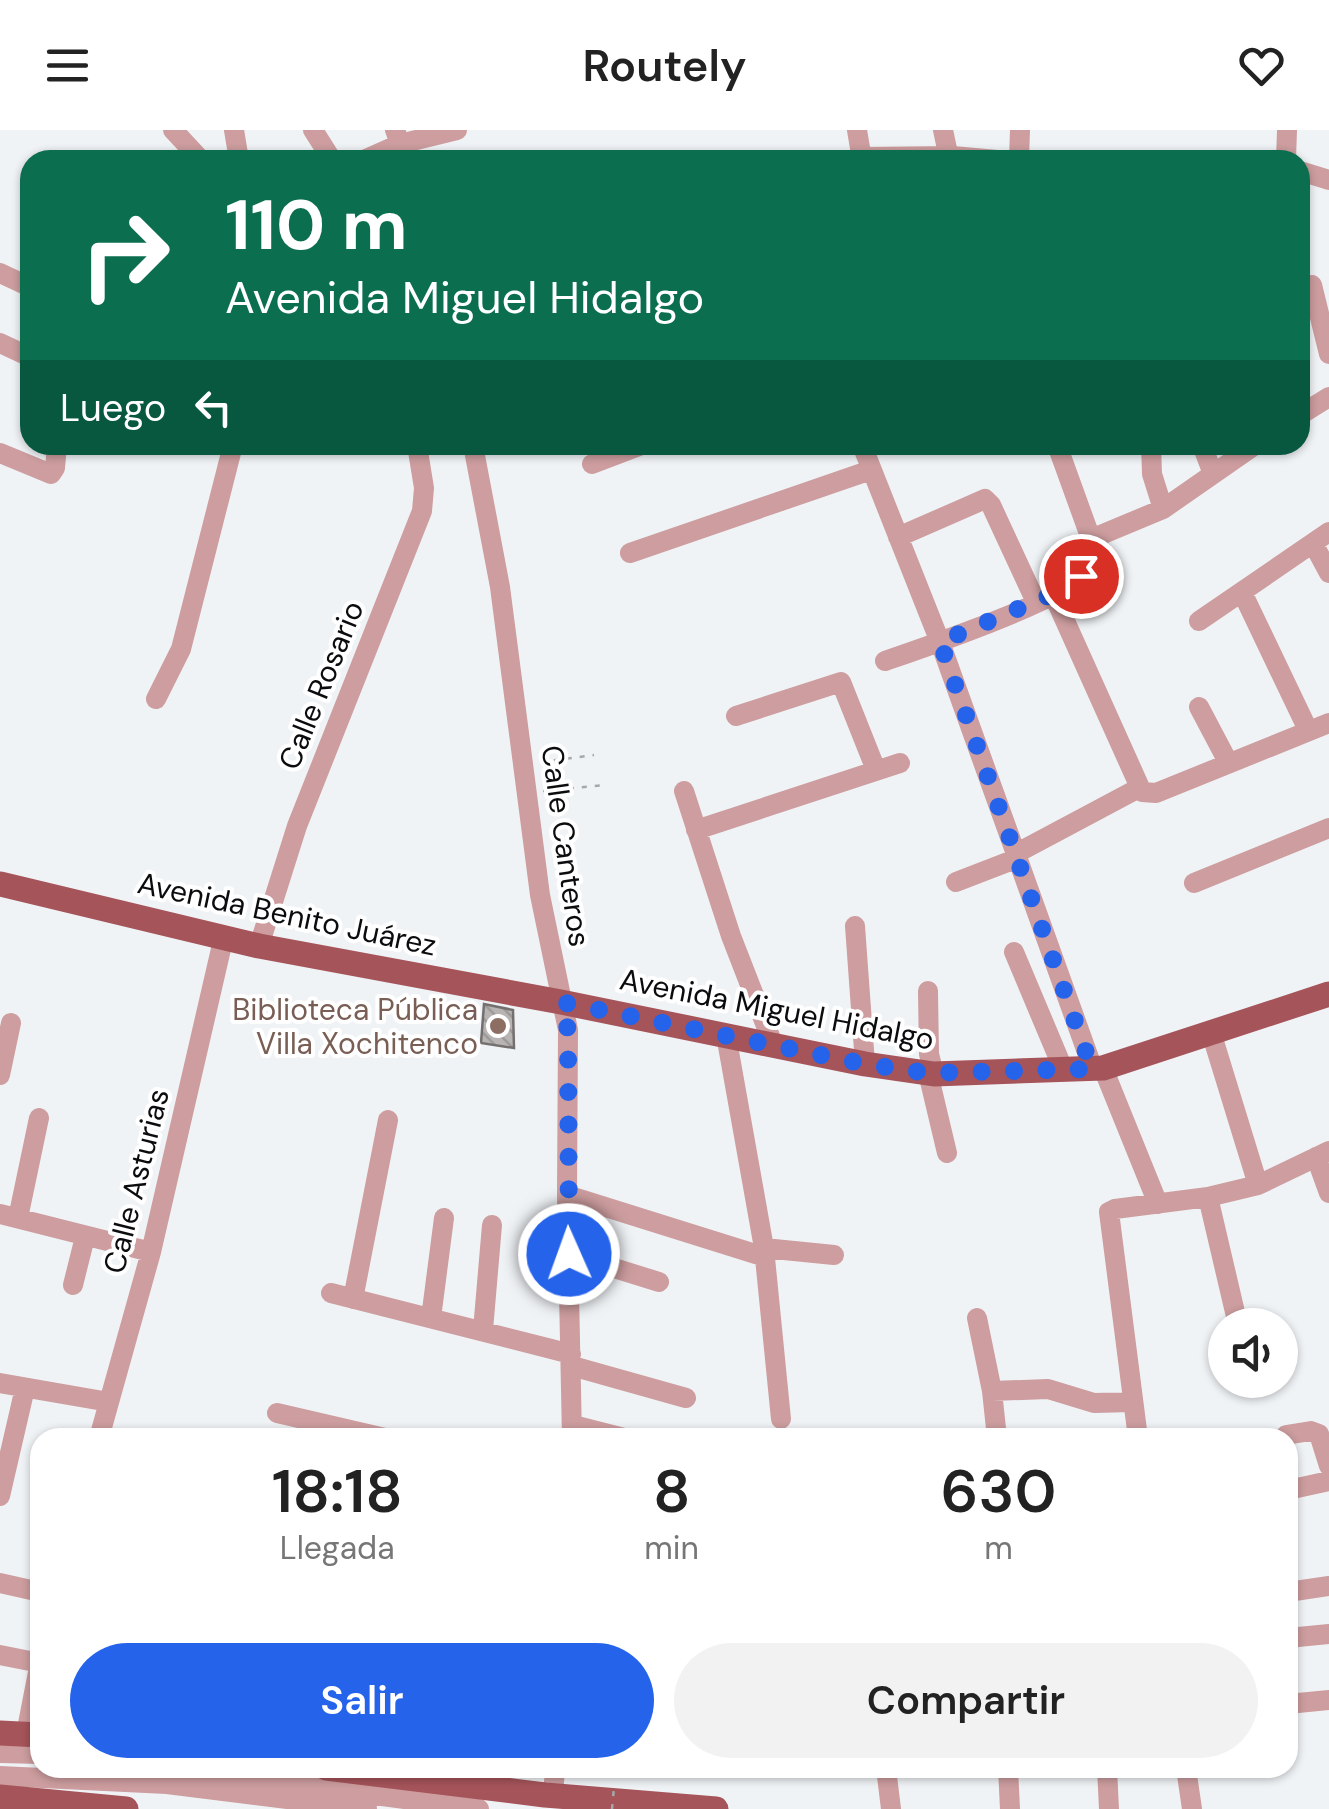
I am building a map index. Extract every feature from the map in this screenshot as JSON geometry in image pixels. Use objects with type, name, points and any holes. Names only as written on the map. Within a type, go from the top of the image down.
[{"type":"main road","name":"Avenida Benito Juárez","points":[[0,884],[260,946],[561,1002]]},
{"type":"main road","name":"Avenida Miguel Hidalgo","points":[[561,1002],[865,1064],[931,1073],[1098,1069],[1328,996]]},
{"type":"main road","points":[[393,1778],[554,1802],[716,1809]]},
{"type":"main road","points":[[3,1795],[126,1809]]},
{"type":"street","points":[[173,130],[192,150]]},
{"type":"street","points":[[397,137],[457,130]]},
{"type":"street","points":[[1312,285],[1329,354]]},
{"type":"street","points":[[0,453],[52,474],[56,455]]},
{"type":"street","points":[[156,699],[181,649],[230,455]]},
{"type":"street","name":"Calle Rosario","points":[[260,946],[302,811],[422,511],[424,488],[419,455]]},
{"type":"street","name":"Calle Canteros","points":[[475,455],[500,587],[540,895],[568,1030],[572,1428]]},
{"type":"street","points":[[592,464],[616,455]]},
{"type":"street","points":[[866,455],[940,642],[1098,1069],[1158,1204]]},
{"type":"street","points":[[885,661],[1044,598],[1081,576],[1091,539],[1061,455]]},
{"type":"street","points":[[1151,455],[1152,474],[1164,508]]},
{"type":"street","points":[[1206,455],[1213,474]]},
{"type":"street","points":[[1091,539],[1164,508],[1241,455]]},
{"type":"street","points":[[630,553],[872,470]]},
{"type":"street","points":[[898,537],[985,499],[991,505],[1044,598],[1143,791]]},
{"type":"street","points":[[1199,621],[1321,537],[1329,573]]},
{"type":"street","points":[[1242,592],[1308,730]]},
{"type":"street","points":[[736,716],[841,682],[876,770]]},
{"type":"street","points":[[1200,707],[1228,762]]},
{"type":"street","points":[[956,882],[1018,856],[1143,791],[1329,723]]},
{"type":"street","points":[[696,830],[900,763]]},
{"type":"street","points":[[684,791],[731,936],[773,1044]]},
{"type":"street","points":[[1194,883],[1325,830],[1329,853]]},
{"type":"street","points":[[855,926],[865,1064]]},
{"type":"street","name":"Calle Asturias","points":[[102,1428],[151,1252],[224,936]]},
{"type":"street","points":[[1014,952],[1064,1071]]},
{"type":"street","points":[[928,991],[931,1073],[947,1153]]},
{"type":"street","points":[[0,1075],[12,1023]]},
{"type":"street","points":[[1211,1032],[1258,1185]]},
{"type":"street","points":[[726,1035],[765,1253],[780,1419]]},
{"type":"street","points":[[39,1118],[9,1216],[151,1252]]},
{"type":"street","points":[[352,1298],[388,1120]]},
{"type":"street","points":[[1136,1428],[1109,1212],[1258,1185],[1323,1154],[1329,1193]]},
{"type":"street","points":[[567,1195],[765,1253],[834,1255]]},
{"type":"street","points":[[1208,1197],[1234,1308]]},
{"type":"street","points":[[431,1318],[444,1218]]},
{"type":"street","points":[[483,1330],[492,1225]]},
{"type":"street","points":[[73,1284],[85,1236]]},
{"type":"street","points":[[569,1254],[658,1282]]},
{"type":"street","points":[[331,1294],[483,1330],[686,1398]]},
{"type":"street","points":[[977,1318],[996,1428]]},
{"type":"street","points":[[0,1382],[109,1402]]},
{"type":"street","points":[[0,1496],[24,1388]]},
{"type":"street","points":[[992,1391],[1048,1389],[1094,1404],[1132,1402]]},
{"type":"street","points":[[277,1413],[342,1428]]},
{"type":"street","points":[[1298,1433],[1320,1434],[1329,1466]]},
{"type":"street","points":[[1298,1488],[1329,1481]]},
{"type":"street","points":[[0,1583],[30,1590]]},
{"type":"street","points":[[1298,1591],[1329,1586]]},
{"type":"street","points":[[1298,1637],[1329,1634]]},
{"type":"street","points":[[0,1656],[30,1661]]},
{"type":"street","points":[[1298,1703],[1329,1700]]},
{"type":"street","points":[[0,1753],[26,1739]]},
{"type":"street","points":[[247,1778],[479,1809]]},
{"type":"street","points":[[887,1778],[891,1809]]},
{"type":"street","points":[[1008,1778],[1010,1809]]},
{"type":"street","points":[[1107,1778],[1108,1809]]},
{"type":"street","points":[[1187,1778],[1192,1809]]},
{"type":"street","points":[[3,1795],[167,1784],[367,1809]]},
{"type":"path","points":[[523,764],[594,756]]},
{"type":"path","points":[[527,792],[606,785]]},
{"type":"path","points":[[612,1809],[614,1787]]},
{"type":"building","name":"Biblioteca Pública Villa Xochitenco","points":[[484,1004],[513,1010],[514,1048],[481,1043]]},
{"type":"place","name":"Biblioteca Pública Villa Xochitenco","points":[[498,1026]]},
{"type":"route","points":[[569,1254],[568,1030],[561,1002],[865,1064],[934,1074],[1092,1069],[940,642],[1067,588],[1081,576]]}]
